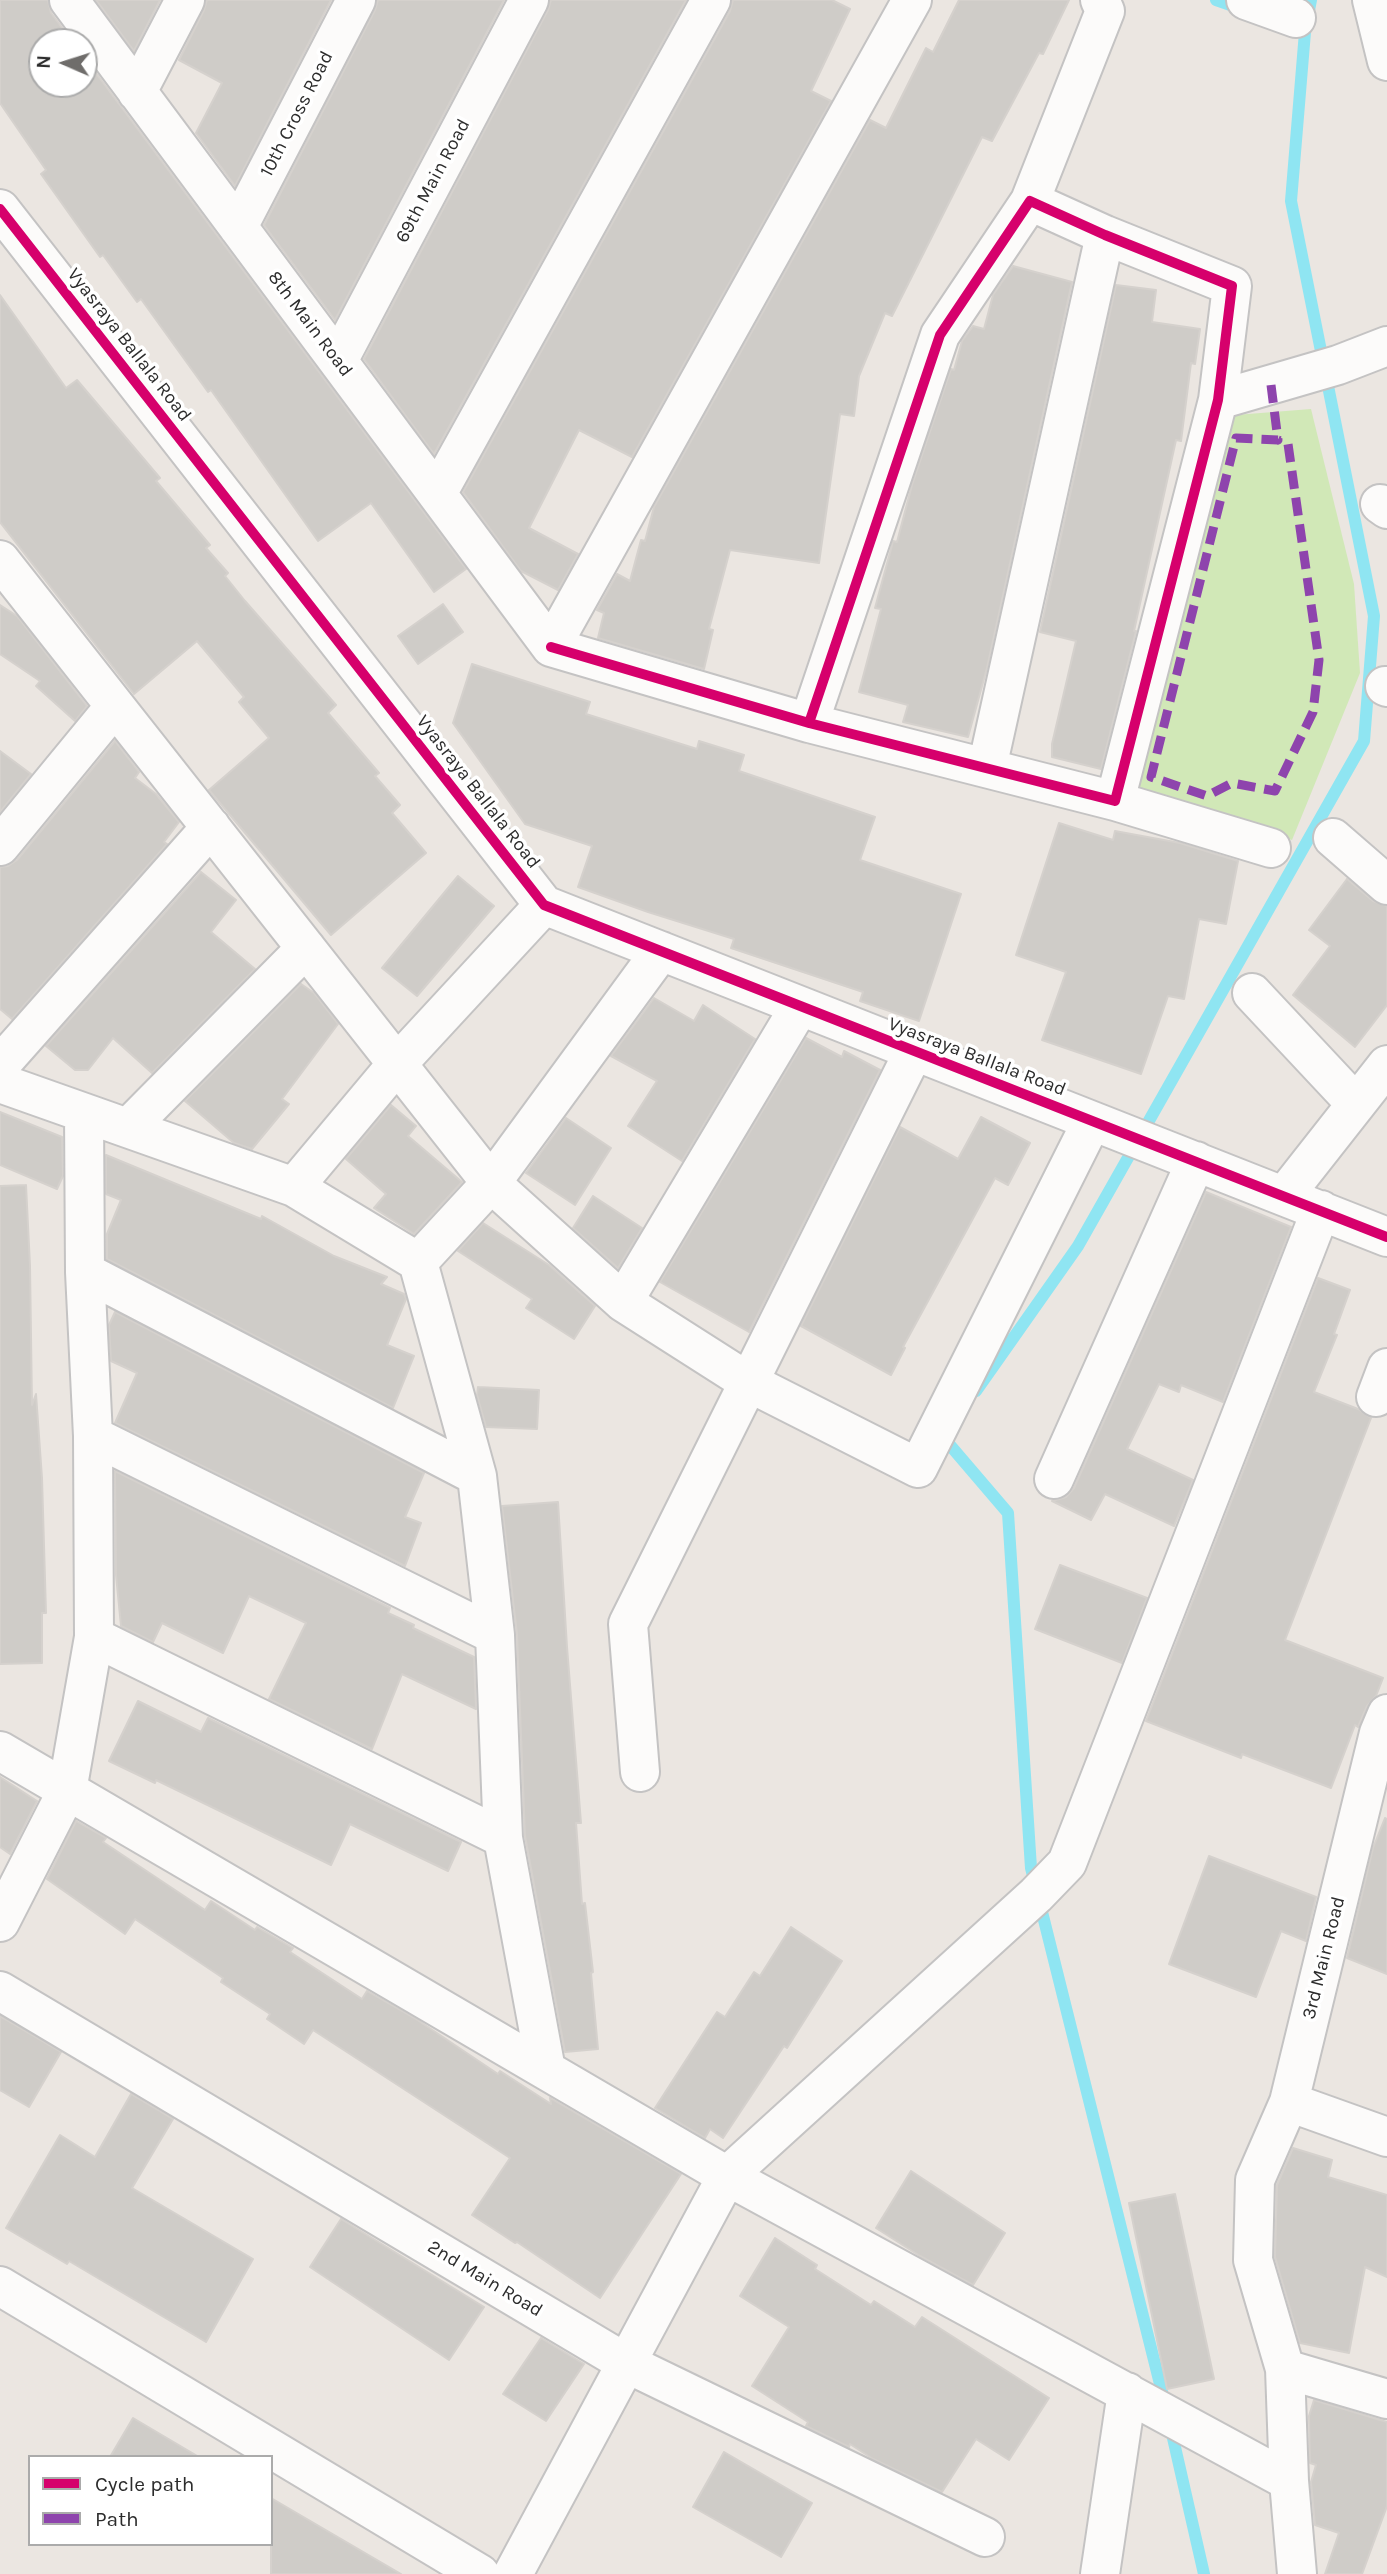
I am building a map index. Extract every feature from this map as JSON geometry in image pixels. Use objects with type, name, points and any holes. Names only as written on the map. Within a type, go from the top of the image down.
[{"type":"street","name":"8th Main Road","points":[[69,0],[551,647]]},
{"type":"street","points":[[137,92],[185,0]]},
{"type":"street","name":"10th Cross Road","points":[[238,227],[356,0]]},
{"type":"street","name":"69th Main Road","points":[[338,361],[529,0]]},
{"type":"street","points":[[437,494],[711,0]]},
{"type":"street","points":[[912,0],[551,647],[809,723],[1115,801],[1271,848]]},
{"type":"street","points":[[809,723],[940,335],[1030,201],[1105,11],[1100,0]]},
{"type":"street","points":[[1246,0],[1296,18]]},
{"type":"street","points":[[1372,0],[1387,61]]},
{"type":"street","points":[[1030,201],[1105,235],[1232,286],[1218,400],[1115,801]]},
{"type":"street","name":"Vyasraya Ballala Road","points":[[0,209],[544,905],[1387,1237]]},
{"type":"street","points":[[987,768],[1105,235]]},
{"type":"street","points":[[1218,400],[1322,370],[1387,346]]},
{"type":"street","points":[[5,579],[115,705],[491,1183],[623,1302],[750,1383],[918,1468],[1109,1127]]},
{"type":"street","points":[[0,846],[115,705]]},
{"type":"street","points":[[0,1065],[211,828]]},
{"type":"street","points":[[1333,838],[1387,886]]},
{"type":"street","points":[[294,1186],[397,1064],[544,905]]},
{"type":"street","points":[[128,1128],[306,948]]},
{"type":"street","points":[[418,1262],[491,1183],[661,951]]},
{"type":"street","points":[[1252,993],[1356,1104]]},
{"type":"street","points":[[623,1302],[800,1006]]},
{"type":"street","points":[[640,1772],[628,1623],[914,1051]]},
{"type":"street","points":[[1284,1196],[1387,1065]]},
{"type":"street","points":[[0,1083],[294,1186],[418,1262],[477,1476],[495,1635],[503,1838],[546,2070]]},
{"type":"street","points":[[0,1922],[67,1791],[94,1637],[93,1436],[85,1272],[84,1114]]},
{"type":"street","points":[[1054,1479],[1183,1156]]},
{"type":"street","points":[[513,2574],[727,2176],[1036,1895],[1067,1863],[1321,1210]]},
{"type":"street","points":[[85,1272],[477,1476]]},
{"type":"street","points":[[93,1436],[495,1635]]},
{"type":"street","points":[[94,1637],[503,1838]]},
{"type":"street","name":"3rd Main Road","points":[[1297,2574],[1289,2481],[1285,2369],[1253,2260],[1255,2180],[1289,2102],[1378,1733],[1387,1714]]},
{"type":"street","points":[[0,1751],[727,2176],[1289,2481]]},
{"type":"street","name":"2nd Main Road","points":[[0,1992],[626,2363],[985,2537]]},
{"type":"street","points":[[1289,2102],[1387,2137]]},
{"type":"street","points":[[0,2286],[480,2574]]},
{"type":"street","points":[[1285,2369],[1387,2399]]},
{"type":"street","points":[[1100,2574],[1137,2398]]},
{"type":"green space","points":[[1311,409],[1354,584],[1360,673],[1292,840],[1130,789],[1223,416]]},
{"type":"building","points":[[0,0],[48,0],[51,13],[62,28],[28,28],[28,98],[98,98],[98,76],[466,569],[434,592],[371,503],[318,541],[211,390],[208,392],[141,299],[137,302],[103,255],[100,257],[41,174],[46,170],[0,103]]},
{"type":"building","points":[[96,0],[160,0],[134,51]]},
{"type":"building","points":[[207,0],[331,0],[235,186],[196,133],[222,83],[179,60]]},
{"type":"building","points":[[378,0],[504,0],[335,320],[264,225]]},
{"type":"building","points":[[551,0],[686,0],[434,454],[364,359]]},
{"type":"building","points":[[733,0],[832,0],[850,9],[811,91],[831,101],[632,457],[579,430],[529,528],[578,554],[558,590],[521,571],[463,492],[730,11]]},
{"type":"building","points":[[959,0],[1069,0],[1043,54],[1039,53],[992,141],[982,137],[892,316],[885,313],[859,376],[854,416],[840,414],[819,563],[730,550],[709,629],[713,630],[704,669],[598,638],[604,613],[597,610],[617,574],[630,581],[641,540],[645,541],[654,507],[870,120],[886,128],[926,48],[933,52]]},
{"type":"building","points":[[1013,266],[1072,282],[987,668],[968,737],[903,722],[908,705],[859,692],[881,609],[875,608],[893,541],[897,542],[912,485],[951,369],[954,370],[962,341],[973,326],[984,329],[993,295]]},
{"type":"building","points":[[1116,285],[1156,290],[1152,322],[1200,329],[1195,364],[1191,363],[1181,441],[1176,440],[1136,631],[1101,769],[1052,757],[1052,744],[1076,641],[1040,632]]},
{"type":"building","points":[[0,295],[66,388],[77,380],[160,478],[156,481],[210,545],[206,548],[228,573],[225,576],[336,705],[328,713],[379,773],[375,776],[400,805],[392,813],[426,853],[331,935],[209,790],[269,738],[239,702],[244,697],[197,641],[134,694],[0,522]]},
{"type":"building","points":[[443,604],[463,632],[418,664],[398,636]]},
{"type":"building","points":[[0,605],[17,616],[87,706],[75,721],[36,686],[40,681],[0,654]]},
{"type":"building","points":[[472,664],[590,702],[586,714],[697,749],[699,741],[744,755],[739,771],[875,817],[860,860],[961,894],[919,1021],[860,1001],[863,992],[731,948],[734,939],[578,887],[592,846],[525,824],[453,723]]},
{"type":"building","points":[[115,741],[139,772],[135,778],[156,794],[179,822],[164,842],[167,844],[12,1019],[0,1009],[0,867],[8,866],[17,860]]},
{"type":"building","points":[[0,751],[31,774],[0,812]]},
{"type":"building","points":[[1059,823],[1113,840],[1115,831],[1180,843],[1238,861],[1226,924],[1199,919],[1184,999],[1168,996],[1141,1074],[1042,1040],[1066,972],[1016,955]]},
{"type":"building","points":[[201,872],[236,900],[211,932],[255,969],[152,1073],[113,1038],[88,1070],[75,1070],[46,1046]]},
{"type":"building","points":[[458,876],[494,906],[417,996],[382,968]]},
{"type":"building","points":[[1347,879],[1373,901],[1387,906],[1387,1005],[1355,1047],[1293,995],[1330,946],[1309,930]]},
{"type":"building","points":[[301,984],[314,993],[338,1024],[282,1099],[289,1104],[252,1149],[234,1143],[185,1101]]},
{"type":"building","points":[[654,998],[694,1021],[703,1005],[755,1039],[682,1161],[628,1126],[657,1081],[611,1056]]},
{"type":"building","points":[[806,1038],[842,1057],[844,1051],[880,1070],[749,1332],[660,1282]]},
{"type":"building","points":[[391,1105],[416,1126],[408,1136],[462,1182],[414,1234],[374,1208],[386,1194],[346,1159]]},
{"type":"building","points":[[0,1112],[62,1137],[63,1176],[57,1189],[0,1165]]},
{"type":"building","points":[[981,1117],[1030,1143],[1008,1185],[995,1178],[903,1347],[905,1348],[891,1375],[801,1326],[900,1127],[958,1159]]},
{"type":"building","points":[[566,1118],[611,1148],[575,1205],[526,1173]]},
{"type":"building","points":[[106,1155],[261,1219],[262,1216],[334,1256],[387,1277],[381,1284],[404,1294],[406,1299],[387,1345],[414,1356],[393,1408],[107,1259],[107,1234],[121,1200],[106,1194]]},
{"type":"building","points":[[26,1185],[32,1405],[36,1394],[42,1478],[46,1613],[42,1613],[42,1663],[0,1664],[0,1186]]},
{"type":"building","points":[[1206,1192],[1291,1227],[1223,1402],[1181,1385],[1179,1392],[1159,1384],[1127,1449],[1193,1480],[1174,1526],[1105,1494],[1091,1520],[1052,1501],[1066,1497],[1074,1488]]},
{"type":"building","points":[[593,1196],[642,1228],[618,1268],[573,1228]]},
{"type":"building","points":[[483,1223],[549,1265],[595,1306],[574,1339],[526,1308],[532,1299],[458,1251]]},
{"type":"building","points":[[1318,1278],[1350,1290],[1334,1334],[1337,1335],[1314,1392],[1358,1409],[1371,1418],[1285,1640],[1383,1678],[1358,1727],[1355,1725],[1331,1788],[1242,1754],[1241,1758],[1146,1721]]},
{"type":"building","points":[[115,1312],[424,1473],[405,1517],[421,1523],[405,1566],[115,1423],[137,1373],[111,1361],[109,1325]]},
{"type":"building","points":[[478,1387],[539,1390],[537,1429],[486,1427],[477,1395]]},
{"type":"building","points":[[115,1471],[390,1608],[388,1613],[414,1625],[413,1628],[474,1657],[476,1709],[402,1674],[372,1749],[269,1699],[306,1623],[249,1596],[223,1653],[162,1623],[153,1642],[121,1626],[116,1575]]},
{"type":"building","points":[[558,1502],[581,1823],[576,1823],[582,1904],[585,1903],[593,1972],[598,2049],[565,2052],[525,1836],[517,1634],[502,1506]]},
{"type":"building","points":[[1060,1565],[1147,1598],[1122,1663],[1035,1629]]},
{"type":"building","points":[[138,1701],[201,1732],[208,1718],[461,1842],[448,1871],[350,1824],[331,1865],[156,1780],[155,1783],[109,1761]]},
{"type":"building","points":[[0,1777],[37,1801],[10,1854],[0,1847]]},
{"type":"building","points":[[1385,1818],[1387,1974],[1347,1958],[1373,1848]]},
{"type":"building","points":[[76,1821],[106,1838],[103,1842],[205,1910],[211,1901],[255,1930],[257,1927],[293,1948],[290,1952],[362,1999],[367,1991],[416,2019],[498,2074],[500,2071],[551,2104],[550,2098],[681,2174],[600,2298],[472,2215],[510,2158],[313,2030],[304,2044],[267,2019],[270,2014],[221,1982],[223,1978],[135,1919],[125,1934],[47,1879]]},
{"type":"building","points":[[1209,1856],[1316,1897],[1306,1941],[1281,1931],[1256,1997],[1169,1964]]},
{"type":"building","points":[[791,1927],[842,1961],[787,2048],[784,2046],[723,2138],[710,2129],[705,2138],[655,2108],[717,2012],[725,2017],[754,1972],[760,1976]]},
{"type":"building","points":[[0,2016],[61,2052],[29,2107],[0,2090]]},
{"type":"building","points":[[131,2094],[173,2119],[132,2188],[253,2259],[206,2342],[69,2261],[67,2264],[6,2228],[60,2135],[95,2157]]},
{"type":"building","points":[[1293,2148],[1332,2160],[1328,2177],[1387,2195],[1387,2277],[1365,2267],[1349,2353],[1300,2343],[1275,2257],[1277,2185]]},
{"type":"building","points":[[911,2171],[1005,2233],[973,2285],[876,2228]]},
{"type":"building","points":[[1175,2194],[1214,2379],[1167,2389],[1129,2203]]},
{"type":"building","points":[[341,2219],[484,2307],[449,2360],[310,2267]]},
{"type":"building","points":[[775,2238],[817,2265],[815,2269],[871,2305],[874,2301],[915,2327],[922,2317],[1049,2398],[1009,2460],[976,2439],[942,2492],[873,2459],[850,2444],[849,2447],[806,2426],[808,2422],[752,2386],[789,2327],[740,2296]]},
{"type":"building","points":[[541,2338],[584,2364],[546,2421],[503,2394]]},
{"type":"building","points":[[1314,2400],[1387,2422],[1387,2506],[1362,2574],[1325,2574],[1339,2533],[1315,2525],[1311,2482],[1316,2465],[1310,2463],[1309,2416]]},
{"type":"building","points":[[133,2418],[196,2455],[111,2455]]},
{"type":"building","points":[[724,2452],[812,2503],[781,2557],[693,2507]]},
{"type":"building","points":[[273,2499],[401,2574],[271,2574]]},
{"type":"waterway","points":[[1216,0],[1242,9]]},
{"type":"waterway","points":[[976,1391],[1078,1246],[1364,741],[1374,616],[1291,201],[1305,32],[1311,0]]},
{"type":"waterway","points":[[945,1434],[943,1437],[1008,1513],[1031,1868],[1165,2404]]},
{"type":"waterway","points":[[1170,2425],[1204,2574]]},
{"type":"marked path","points":[[1271,385],[1278,440],[1236,438],[1151,777],[1207,796],[1232,783],[1275,791],[1313,712],[1319,660],[1288,444],[1278,440]]},
{"type":"cycle path","points":[[551,647],[809,723],[1115,801],[1218,400],[1232,286],[1105,235],[1030,201],[940,335],[809,723]]},
{"type":"cycle path","points":[[0,209],[544,905],[1387,1237]]}]
